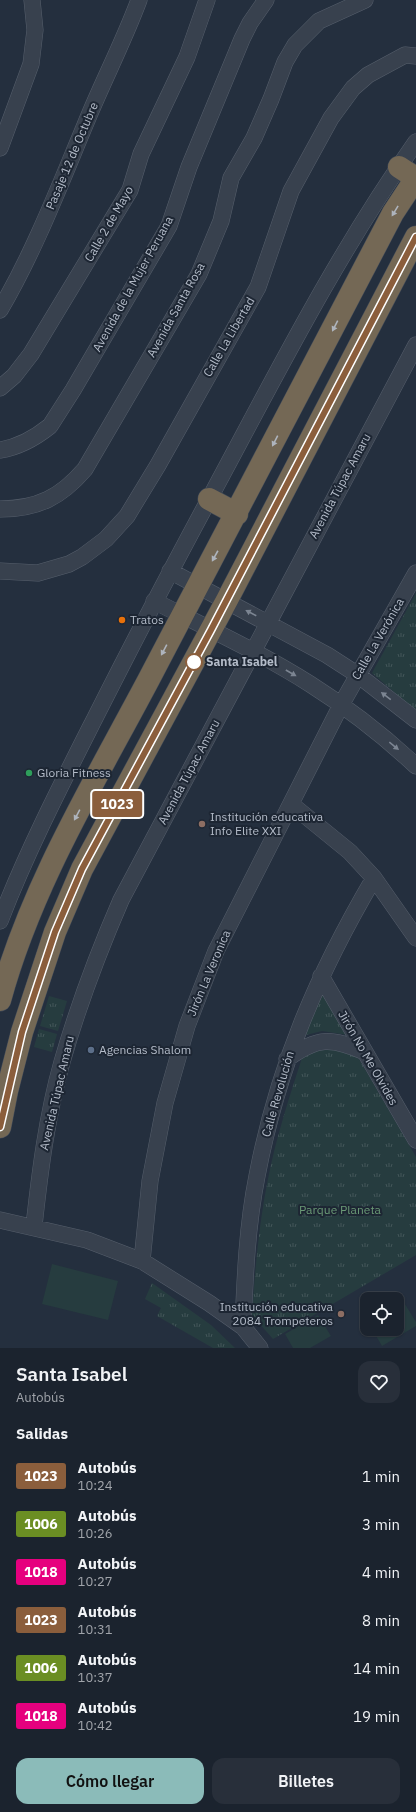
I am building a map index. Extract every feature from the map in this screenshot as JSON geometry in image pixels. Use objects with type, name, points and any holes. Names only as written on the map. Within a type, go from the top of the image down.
[{"type":"highway","points":[[0,1000],[8,957],[56,856],[237,514],[393,213],[410,174]]},
{"type":"highway","points":[[0,1127],[22,1032],[42,970],[68,900],[82,869],[211,630],[416,237]]},
{"type":"highway","points":[[209,499],[237,514]]},
{"type":"street","points":[[0,148],[31,64],[35,30],[32,0]]},
{"type":"street","name":"Pasaje 12 de Octubre","points":[[0,310],[42,227],[139,0]]},
{"type":"street","name":"Calle 2 de Mayo","points":[[0,388],[14,376],[31,354],[130,190],[141,154],[187,57],[207,0]]},
{"type":"street","name":"Avenida de la Mujer Peruana","points":[[0,450],[22,444],[36,437],[50,426],[70,396],[169,226],[189,167],[242,39],[250,23],[266,0]]},
{"type":"street","name":"Avenida Santa Rosa","points":[[0,509],[29,507],[46,501],[60,493],[85,469],[198,274],[221,221],[231,178],[256,131],[285,62],[295,45],[319,21],[366,0]]},
{"type":"street","name":"Calle La Libertad","points":[[0,571],[38,573],[69,564],[106,538],[127,516],[158,465],[258,287],[291,191],[331,118],[353,88],[368,75],[412,52]]},
{"type":"street","points":[[0,921],[31,847],[60,786],[170,571],[308,317],[377,198],[410,174],[416,142]]},
{"type":"street","name":"Avenida Túpac Amaru","points":[[34,1226],[40,1169],[62,1063],[99,950],[121,900],[416,345]]},
{"type":"street","points":[[170,571],[268,622],[327,655],[358,675],[416,720]]},
{"type":"street","name":"Calle La Verónica","points":[[341,705],[416,573]]},
{"type":"street","points":[[154,601],[311,684],[396,747],[416,766]]},
{"type":"street","name":"Jirón La Veronica","points":[[142,1261],[150,1181],[165,1103],[187,1026],[216,951],[341,705]]},
{"type":"street","points":[[291,804],[350,852],[374,878],[416,938]]},
{"type":"street","name":"Calle Revolución","points":[[242,1327],[246,1252],[257,1177],[270,1118],[288,1059],[321,976],[346,926],[374,878]]},
{"type":"street","name":"Jirón No Me Olvides","points":[[321,976],[416,1140]]},
{"type":"street","points":[[288,1059],[303,1048],[318,1041],[331,1040],[365,1052]]},
{"type":"street","points":[[0,1220],[34,1226],[87,1240],[142,1261],[209,1303],[242,1327],[260,1348]]},
{"type":"green space","points":[[416,593],[416,711],[372,673]]},
{"type":"green space","points":[[320,988],[348,1035],[322,1031],[302,1036]]},
{"type":"green space","points":[[49,996],[67,1001],[58,1031],[40,1026]]},
{"type":"green space","points":[[39,1029],[57,1034],[52,1052],[34,1047]]},
{"type":"green space","name":"Parque Planeta","points":[[318,1049],[346,1050],[359,1059],[416,1157],[416,1255],[273,1339],[252,1315],[262,1212],[275,1148],[302,1058]]},
{"type":"green space","points":[[52,1264],[118,1281],[108,1320],[42,1304]]},
{"type":"green space","points":[[152,1283],[211,1325],[235,1348],[213,1348],[157,1316],[161,1308],[145,1299]]},
{"type":"green space","points":[[404,1303],[416,1322],[416,1326],[404,1333]]},
{"type":"green space","points":[[318,1315],[331,1336],[310,1348],[293,1348],[285,1334]]},
{"type":"green space","points":[[376,1336],[399,1336],[382,1346]]},
{"type":"bus line","name":"1023","points":[[0,1127],[7,1091],[22,1032],[55,932],[82,869],[211,630],[416,237]]},
{"type":"place","name":"Tratos","points":[[122,620]]},
{"type":"place","name":"Santa Isabel","points":[[194,662]]},
{"type":"place","name":"Gloria Fitness","points":[[29,773]]},
{"type":"place","name":"Institución educativa Info Elite XXI","points":[[202,824]]},
{"type":"place","name":"Agencias Shalom","points":[[91,1050]]},
{"type":"place","name":"Institución educativa 2084 Trompeteros","points":[[341,1314]]}]
